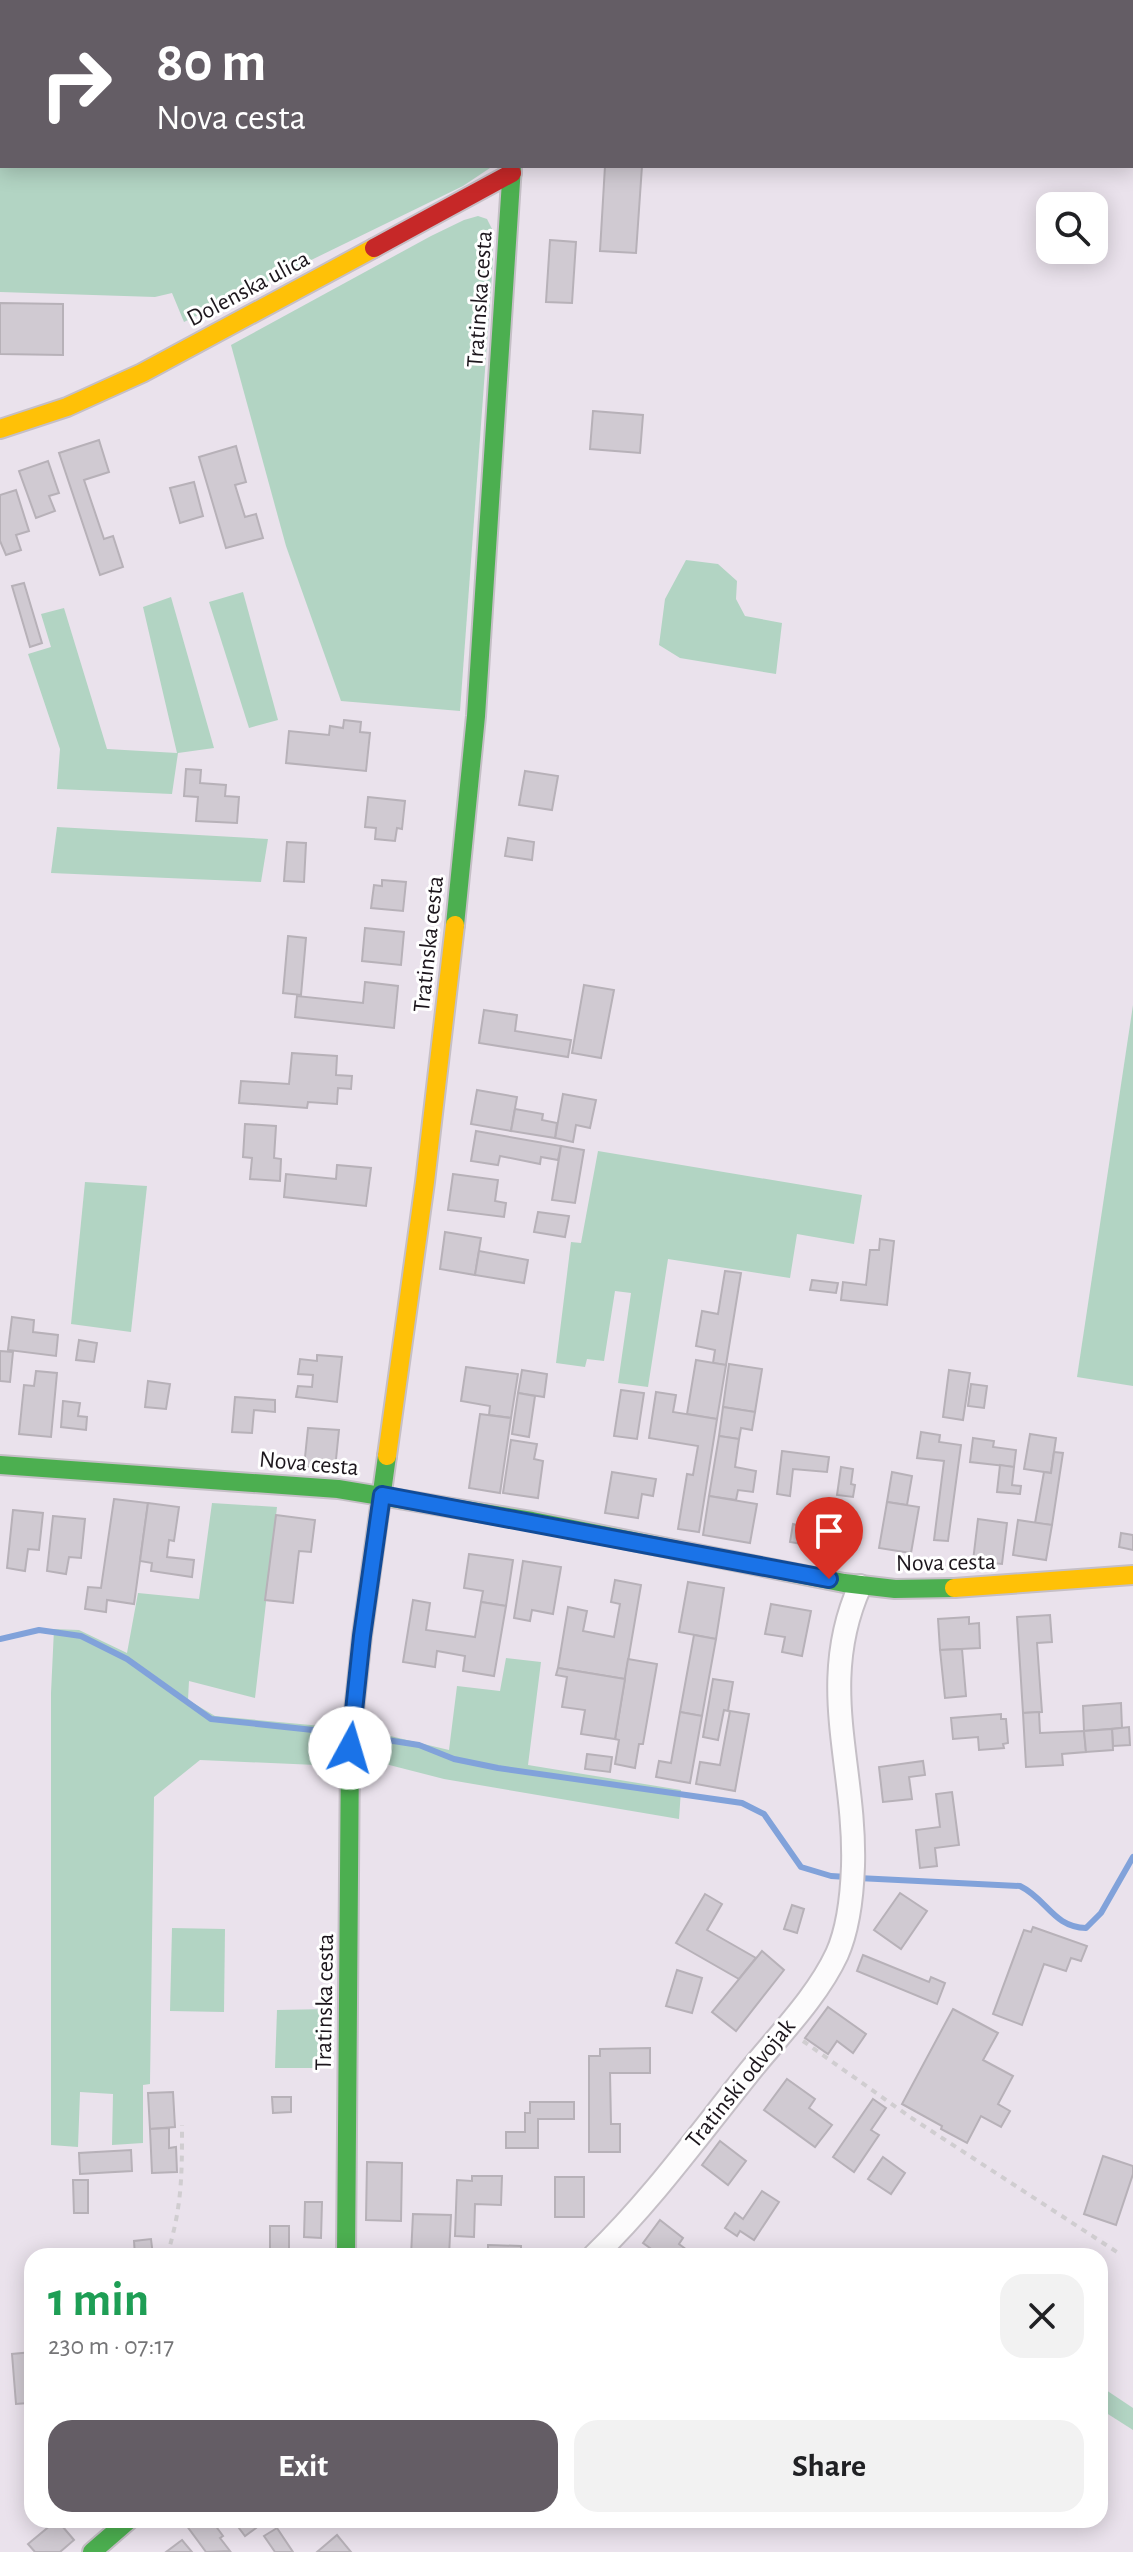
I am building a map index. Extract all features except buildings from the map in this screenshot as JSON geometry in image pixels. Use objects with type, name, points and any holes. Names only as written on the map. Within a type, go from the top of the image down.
[{"type":"main road","name":"Dolenska ulica","points":[[0,429],[67,407],[131,378],[512,169]]},
{"type":"main road","name":"Tratinska cesta","points":[[346,2248],[350,1748],[362,1636],[425,1182],[462,853],[477,700],[512,169]]},
{"type":"main road","name":"Nova cesta","points":[[0,1465],[338,1489],[382,1495],[639,1541],[860,1586],[986,1588],[1133,1575]]},
{"type":"main road","points":[[92,2552],[120,2528]]},
{"type":"street","name":"Tratinski odvojak","points":[[601,2248],[666,2176],[786,2026],[836,1957],[846,1931],[853,1864],[848,1775],[838,1712],[838,1671],[851,1606],[860,1586]]},
{"type":"path","points":[[786,2026],[802,2041],[910,2117],[1120,2254]]},
{"type":"path","points":[[169,2248],[182,2193],[182,2125]]},
{"type":"green space","points":[[0,168],[490,168],[463,186],[184,322],[172,293],[155,297],[0,292]]},
{"type":"green space","points":[[478,216],[487,219],[492,229],[493,261],[460,711],[341,701],[286,546],[231,345],[431,236]]},
{"type":"green space","points":[[686,560],[718,564],[737,581],[736,599],[745,616],[782,623],[776,674],[680,658],[659,645],[665,599]]},
{"type":"green space","points":[[243,592],[278,720],[249,728],[209,602]]},
{"type":"green space","points":[[171,597],[214,748],[178,753],[172,794],[57,789],[60,749],[28,654],[51,647],[41,614],[64,608],[107,749],[177,753],[143,607]]},
{"type":"green space","points":[[57,827],[268,839],[261,882],[51,873]]},
{"type":"green space","points":[[1133,1005],[1133,1386],[1077,1377]]},
{"type":"green space","points":[[598,1151],[862,1195],[854,1244],[797,1234],[790,1278],[668,1259],[648,1387],[618,1383],[631,1293],[615,1291],[604,1361],[587,1359],[585,1367],[556,1363],[571,1242],[581,1243]]},
{"type":"green space","points":[[85,1182],[147,1186],[131,1332],[71,1324]]},
{"type":"green space","points":[[212,1503],[277,1507],[255,1698],[189,1681],[188,1700],[215,1716],[365,1730],[449,1750],[457,1686],[500,1691],[506,1658],[541,1662],[528,1765],[681,1790],[679,1819],[444,1779],[362,1758],[361,1767],[200,1760],[154,1797],[150,2084],[143,2085],[143,2143],[112,2145],[113,2094],[80,2092],[78,2147],[51,2145],[51,1693],[54,1629],[79,1630],[127,1653],[138,1593],[199,1599]]},
{"type":"green space","points":[[172,1928],[225,1929],[224,2012],[170,2011]]},
{"type":"green space","points":[[329,2009],[329,2068],[275,2068],[277,2010]]},
{"type":"green space","points":[[1108,2391],[1133,2408],[1133,2430],[1108,2414]]},
{"type":"waterway","points":[[0,1639],[39,1630],[81,1636],[127,1659],[211,1719],[341,1733]]},
{"type":"waterway","points":[[361,1736],[419,1745],[454,1759],[498,1768],[742,1803],[764,1814],[801,1867],[831,1876],[847,1877]]},
{"type":"waterway","points":[[858,1878],[1020,1886],[1058,1918],[1086,1928],[1101,1913],[1133,1857]]},
{"type":"traffic: fast","points":[[455,925],[476,716],[512,168]]},
{"type":"traffic: fast","points":[[346,2248],[350,1748],[387,1456]]},
{"type":"traffic: fast","points":[[0,1465],[338,1489],[532,1521],[844,1583],[895,1589],[954,1588]]},
{"type":"traffic: fast","points":[[92,2552],[120,2528]]},
{"type":"traffic: slow","points":[[0,429],[67,407],[142,373],[374,248]]},
{"type":"traffic: slow","points":[[387,1456],[425,1182],[455,925]]},
{"type":"traffic: slow","points":[[954,1588],[1133,1575]]},
{"type":"traffic: jam","points":[[374,248],[512,173]]},
{"type":"route","points":[[350,1748],[382,1495],[829,1579]]}]
